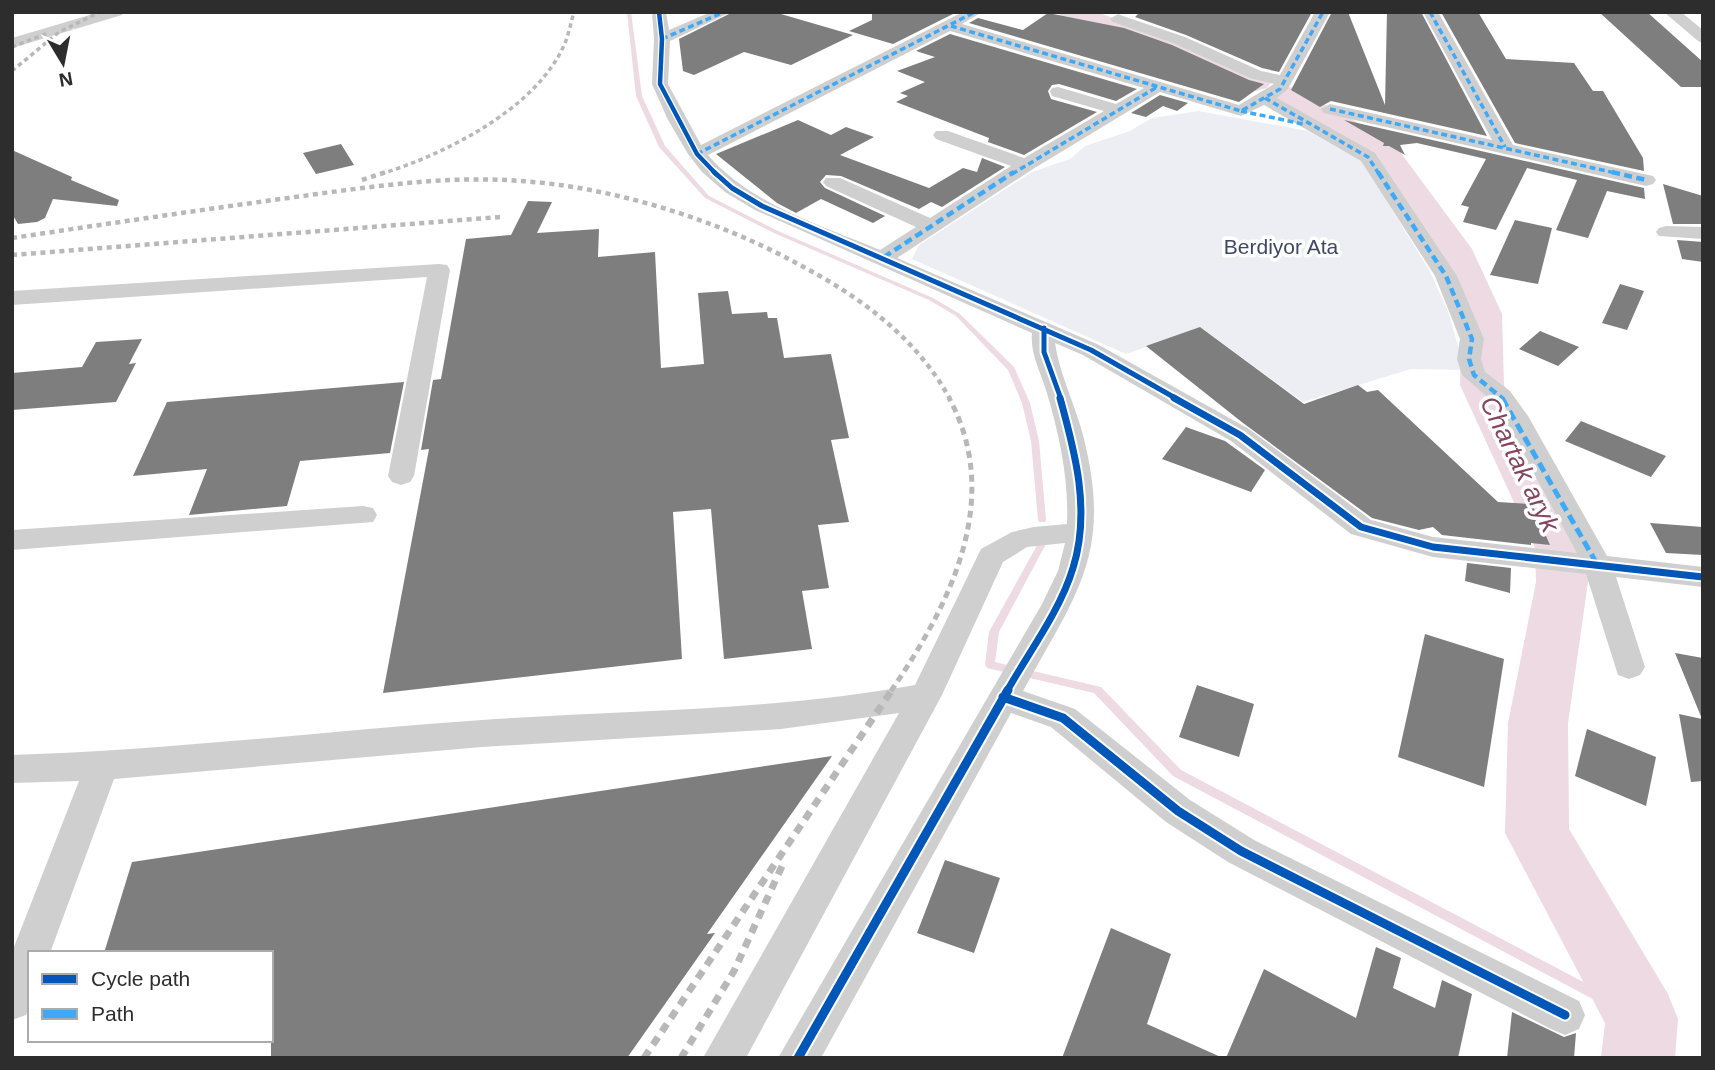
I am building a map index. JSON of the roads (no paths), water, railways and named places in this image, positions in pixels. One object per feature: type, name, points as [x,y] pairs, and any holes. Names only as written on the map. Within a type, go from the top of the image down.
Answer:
[{"type":"street","points":[[12,43],[117,12]]},
{"type":"street","points":[[659,12],[662,39],[660,84],[697,154],[732,188],[751,200],[1091,350],[1240,435],[1361,527],[1433,547],[1703,577]]},
{"type":"street","points":[[662,39],[724,12]]},
{"type":"street","points":[[697,154],[975,12]]},
{"type":"street","points":[[1241,111],[1280,89],[1323,12]]},
{"type":"street","points":[[1430,12],[1504,146]]},
{"type":"street","points":[[1671,12],[1703,38]]},
{"type":"street","points":[[1118,19],[1161,27],[1241,69],[1284,81]]},
{"type":"street","points":[[951,26],[1241,111],[1312,126]]},
{"type":"street","points":[[884,257],[1026,165],[1157,86]]},
{"type":"street","points":[[1058,92],[1117,110]]},
{"type":"street","points":[[1265,98],[1368,157],[1446,276],[1472,339],[1469,359],[1481,381],[1501,396],[1515,416],[1597,564],[1629,667]]},
{"type":"street","points":[[1330,109],[1646,180]]},
{"type":"street","points":[[942,135],[1026,165]]},
{"type":"street","points":[[833,182],[931,226]]},
{"type":"street","points":[[1666,232],[1703,233]]},
{"type":"street","points":[[12,298],[439,270],[401,476]]},
{"type":"street","points":[[799,1058],[1074,568],[1082,533],[1078,472],[1067,422],[1041,343],[1044,328]]},
{"type":"street","points":[[12,540],[363,515]]},
{"type":"street","points":[[723,1058],[926,695],[991,556],[1002,546],[1018,538],[1082,533]]},
{"type":"street","points":[[12,769],[102,766],[412,738],[738,718],[880,704],[926,695]]},
{"type":"street","points":[[1003,697],[1063,718],[1178,811],[1241,851],[1565,1015]]},
{"type":"street","points":[[31,951],[102,766]]},
{"type":"street","points":[[12,1001],[28,959]]},
{"type":"waterway","points":[[629,12],[639,96],[662,147],[707,197],[776,232],[931,299],[958,315],[1011,369],[1026,403],[1035,441],[1042,520]]},
{"type":"waterway","name":"Chartak aryk","points":[[1072,12],[1256,82]]},
{"type":"waterway","name":"Chartak aryk","points":[[1283,95],[1380,148],[1453,249],[1482,314],[1482,385],[1561,548],[1562,582],[1538,723],[1537,833],[1642,1019],[1638,1058]]},
{"type":"waterway","points":[[1044,540],[994,632],[990,665],[1097,690],[1177,773],[1642,1019]]},
{"type":"railway","points":[[12,71],[59,32],[100,12]]},
{"type":"railway","points":[[381,174],[460,141],[511,108],[533,89],[552,67],[565,43],[574,12]]},
{"type":"railway","points":[[12,47],[48,33]]},
{"type":"railway","points":[[362,180],[386,172]]},
{"type":"railway","points":[[12,238],[408,183],[521,181],[592,190],[664,208],[734,233],[821,276],[864,304],[903,337],[936,377],[950,399]]},
{"type":"railway","points":[[12,255],[500,217]]},
{"type":"railway","points":[[891,691],[933,623],[963,550],[970,512],[971,474],[965,436],[949,398]]},
{"type":"railway","points":[[644,1058],[892,690]]},
{"type":"railway","points":[[681,1058],[734,971],[783,864]]},
{"type":"park label","name":"Berdiyor Ata","points":[[1281,246]]}]
